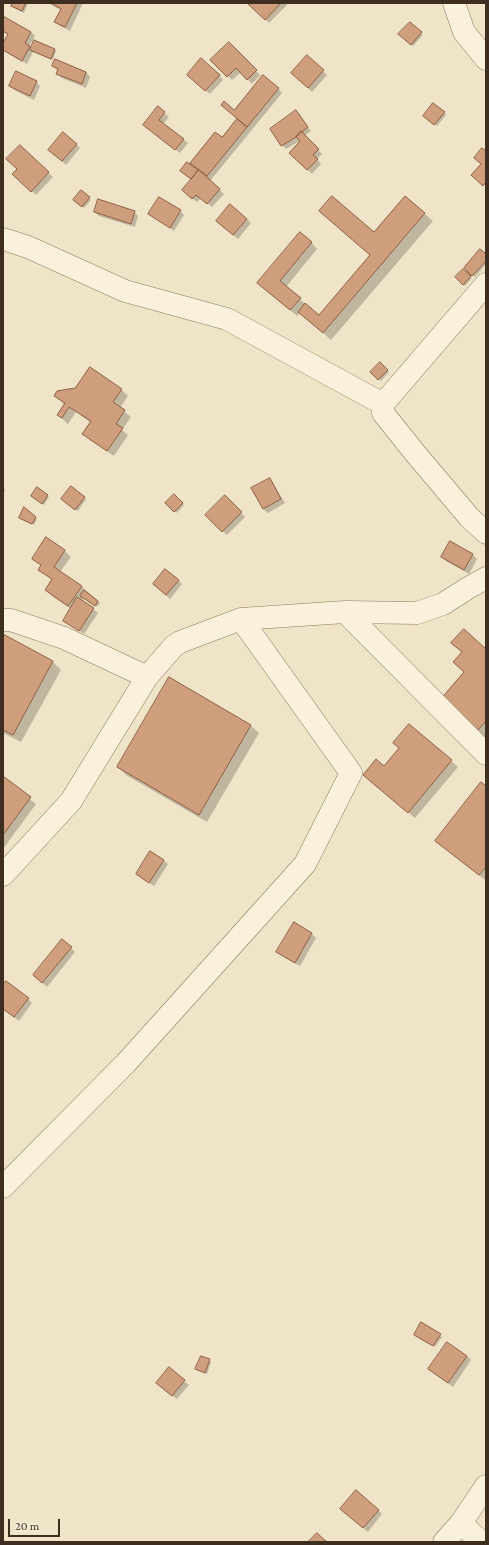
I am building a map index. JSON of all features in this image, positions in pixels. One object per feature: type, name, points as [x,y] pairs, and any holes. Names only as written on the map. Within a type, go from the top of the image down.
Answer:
[{"type":"street","points":[[454,3],[464,32],[486,59]]},
{"type":"street","points":[[3,239],[28,247],[125,291],[227,319],[383,404]]},
{"type":"street","points":[[486,284],[383,404],[383,413],[469,517],[486,533]]},
{"type":"street","points":[[3,875],[72,801],[147,677],[174,646],[180,642],[240,619],[345,612],[417,613],[443,604],[486,578]]},
{"type":"street","points":[[345,612],[486,754]]},
{"type":"street","points":[[3,1187],[126,1063],[305,864],[351,772],[240,619]]},
{"type":"street","points":[[3,620],[11,620],[64,638],[147,677]]},
{"type":"street","points":[[444,1542],[461,1523],[486,1486]]},
{"type":"street","points":[[461,1523],[481,1542]]},
{"type":"building","points":[[13,3],[26,3],[22,11],[11,6]]},
{"type":"building","points":[[50,3],[77,3],[65,27],[54,22],[61,9]]},
{"type":"building","points":[[281,3],[265,20],[248,4]]},
{"type":"building","points":[[3,16],[31,32],[25,43],[30,46],[22,61],[3,50],[3,43],[8,34],[3,31]]},
{"type":"building","points":[[410,22],[422,32],[411,45],[398,34]]},
{"type":"building","points":[[34,40],[55,49],[51,59],[30,50]]},
{"type":"building","points":[[229,42],[257,70],[247,80],[236,68],[227,77],[210,60]]},
{"type":"building","points":[[307,55],[324,70],[308,88],[291,73]]},
{"type":"building","points":[[201,58],[220,75],[205,91],[187,75]]},
{"type":"building","points":[[55,59],[86,72],[82,84],[56,74],[58,69],[52,66]]},
{"type":"building","points":[[16,71],[37,81],[30,96],[9,86]]},
{"type":"building","points":[[263,75],[279,88],[247,127],[221,105],[224,101],[234,110]]},
{"type":"building","points":[[433,103],[445,112],[434,125],[423,116]]},
{"type":"building","points":[[158,106],[165,112],[159,120],[184,139],[175,150],[143,125]]},
{"type":"building","points":[[296,110],[308,127],[296,137],[281,146],[270,129]]},
{"type":"building","points":[[237,119],[247,127],[207,176],[190,163],[215,132],[222,137]]},
{"type":"building","points":[[301,131],[319,149],[313,155],[318,159],[307,170],[289,153],[300,141],[296,137]]},
{"type":"building","points":[[63,132],[77,144],[62,161],[48,150]]},
{"type":"building","points":[[20,145],[49,172],[31,192],[12,174],[17,169],[6,159]]},
{"type":"building","points":[[482,148],[486,151],[486,182],[483,186],[471,175],[481,164],[474,158]]},
{"type":"building","points":[[187,162],[198,170],[191,179],[180,171]]},
{"type":"building","points":[[199,170],[220,189],[207,204],[196,195],[192,199],[182,190]]},
{"type":"building","points":[[81,190],[90,197],[82,207],[73,200]]},
{"type":"building","points":[[332,196],[374,232],[405,196],[425,213],[323,333],[298,312],[305,303],[319,315],[370,255],[319,211]]},
{"type":"building","points":[[159,197],[181,210],[170,228],[148,214]]},
{"type":"building","points":[[98,199],[135,211],[131,224],[94,212]]},
{"type":"building","points":[[230,204],[247,219],[233,235],[216,221]]},
{"type":"building","points":[[300,232],[312,242],[280,281],[301,298],[290,310],[257,283]]},
{"type":"building","points":[[480,249],[486,254],[486,261],[472,276],[464,268]]},
{"type":"building","points":[[463,269],[471,276],[463,285],[455,277]]},
{"type":"building","points":[[380,362],[388,370],[378,380],[370,372]]},
{"type":"building","points":[[90,367],[122,389],[113,402],[125,410],[116,424],[123,428],[107,451],[82,434],[91,421],[69,407],[62,418],[57,415],[65,403],[54,396],[57,391],[75,388]]},
{"type":"building","points":[[270,478],[281,499],[263,509],[251,488]]},
{"type":"building","points":[[71,486],[85,497],[75,510],[61,499]]},
{"type":"building","points":[[37,487],[48,495],[42,504],[31,496]]},
{"type":"building","points":[[174,494],[183,503],[174,512],[165,503]]},
{"type":"building","points":[[225,495],[242,512],[222,532],[205,515]]},
{"type":"building","points":[[24,507],[36,517],[32,524],[19,518]]},
{"type":"building","points":[[46,537],[65,550],[54,567],[82,586],[68,606],[45,590],[52,579],[38,570],[41,565],[32,559]]},
{"type":"building","points":[[450,541],[473,554],[464,570],[441,557]]},
{"type":"building","points":[[165,569],[179,580],[166,595],[153,584]]},
{"type":"building","points":[[84,590],[98,601],[95,606],[80,596]]},
{"type":"building","points":[[77,597],[94,608],[79,631],[63,621]]},
{"type":"building","points":[[464,629],[486,649],[486,721],[475,733],[439,701],[464,672],[453,662],[462,652],[451,643]]},
{"type":"building","points":[[3,634],[53,661],[13,735],[3,730]]},
{"type":"building","points":[[169,677],[251,725],[199,815],[117,767]]},
{"type":"building","points":[[409,724],[452,760],[408,813],[363,775],[376,759],[384,766],[399,748],[393,743]]},
{"type":"building","points":[[3,776],[31,797],[3,835]]},
{"type":"building","points":[[481,782],[486,786],[486,867],[479,875],[435,841]]},
{"type":"building","points":[[150,851],[164,860],[149,883],[136,874]]},
{"type":"building","points":[[294,922],[312,933],[295,963],[276,952]]},
{"type":"building","points":[[62,939],[72,947],[42,983],[33,975]]},
{"type":"building","points":[[6,981],[29,998],[14,1017],[3,1009],[3,985]]},
{"type":"building","points":[[421,1322],[441,1334],[433,1346],[414,1335]]},
{"type":"building","points":[[447,1342],[467,1356],[448,1383],[428,1369]]},
{"type":"building","points":[[201,1356],[210,1359],[205,1373],[195,1369]]},
{"type":"building","points":[[169,1367],[185,1380],[172,1396],[156,1383]]},
{"type":"building","points":[[356,1490],[379,1510],[363,1528],[340,1509]]},
{"type":"building","points":[[317,1533],[327,1542],[308,1542]]}]
